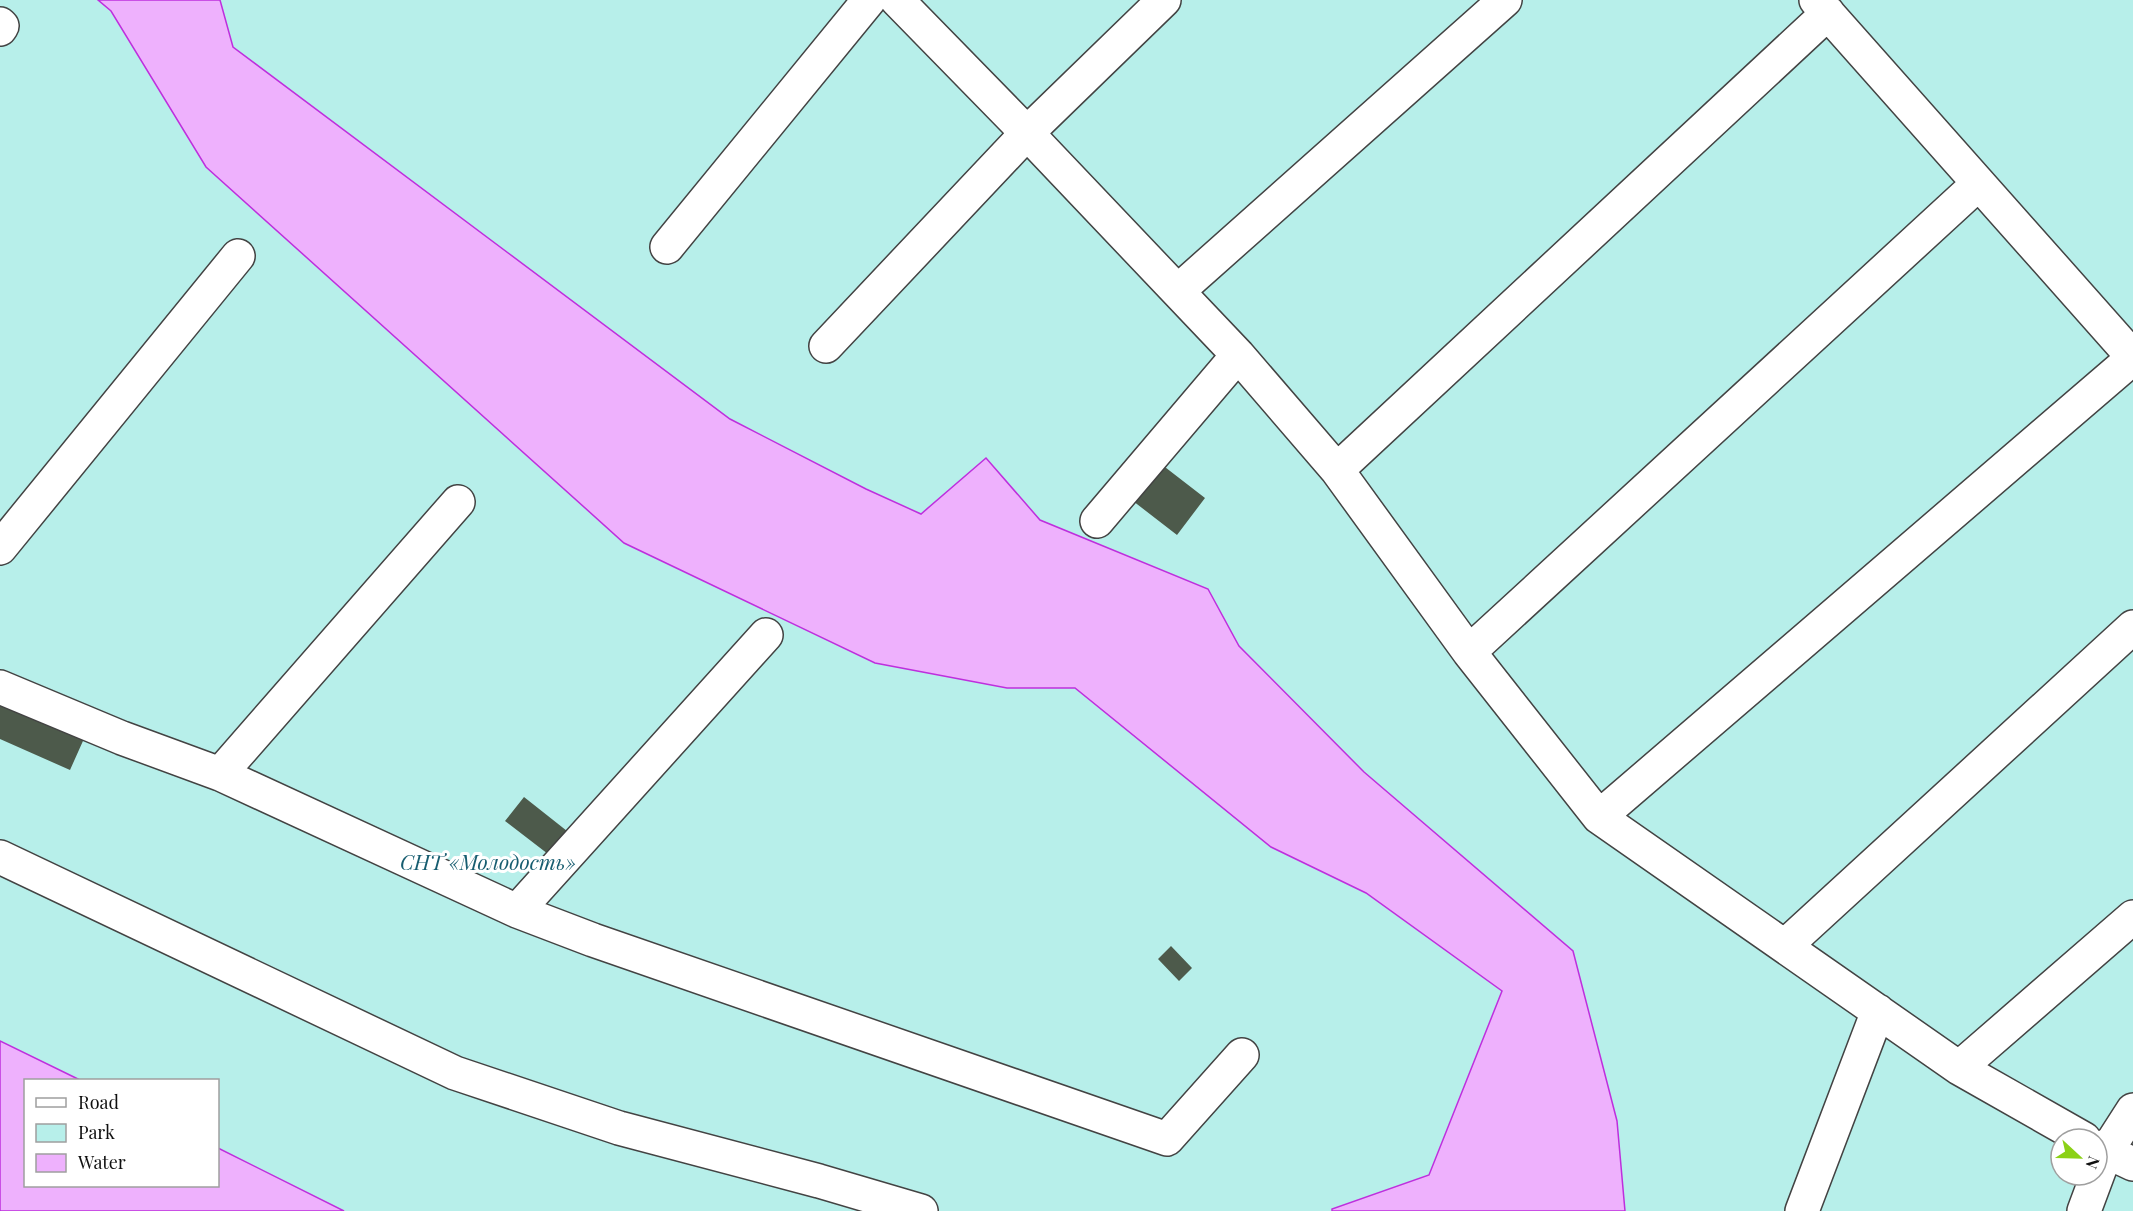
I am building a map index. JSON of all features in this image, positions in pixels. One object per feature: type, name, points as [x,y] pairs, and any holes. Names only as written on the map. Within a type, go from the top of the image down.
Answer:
[{"type":"street","points":[[667,247],[869,0]]},
{"type":"street","points":[[897,0],[1238,355],[1337,470],[1469,652],[1599,817],[1959,1068],[2064,1127]]},
{"type":"street","points":[[826,346],[1027,133],[1164,0]]},
{"type":"street","points":[[1178,291],[1505,0]]},
{"type":"street","points":[[1337,470],[1822,7],[2133,358],[1599,817]]},
{"type":"street","points":[[0,24],[3,26],[0,29]]},
{"type":"street","points":[[1469,652],[1978,184]]},
{"type":"street","points":[[0,548],[238,255]]},
{"type":"street","points":[[1097,521],[1238,355]]},
{"type":"street","points":[[220,774],[458,502]]},
{"type":"street","points":[[1785,946],[2133,627]]},
{"type":"street","points":[[517,910],[766,635]]},
{"type":"street","points":[[0,687],[122,738],[220,774],[517,910],[593,940],[1167,1139],[1242,1055]]},
{"type":"street","points":[[0,857],[455,1073],[619,1128],[819,1181],[921,1211]]},
{"type":"street","points":[[1959,1068],[2133,916]]},
{"type":"street","points":[[1802,1211],[1878,1011]]},
{"type":"street","points":[[2109,1144],[2133,1110]]},
{"type":"street","points":[[2084,1211],[2092,1187]]},
{"type":"green space","name":"СНТ «Молодость»","points":[[0,0],[2133,0],[2133,1211],[225,1211],[218,1187],[219,1079],[24,1079],[24,1082],[0,1109]]},
{"type":"water","points":[[98,0],[220,0],[233,47],[730,419],[866,489],[921,514],[986,458],[1040,520],[1208,589],[1239,646],[1364,772],[1573,951],[1617,1121],[1625,1211],[1332,1211],[1332,1209],[1429,1175],[1502,991],[1366,893],[1271,847],[1075,688],[1007,688],[875,663],[624,543],[206,167],[111,11]]},
{"type":"water","points":[[0,1041],[78,1079],[24,1079],[24,1187],[219,1187],[219,1148],[344,1211],[0,1211]]},
{"type":"building","points":[[1161,464],[1205,498],[1177,535],[1133,501]]},
{"type":"building","points":[[0,697],[87,732],[70,770],[0,739]]},
{"type":"building","points":[[524,797],[567,831],[548,854],[505,821]]},
{"type":"building","points":[[1171,946],[1192,968],[1179,981],[1158,959]]}]
